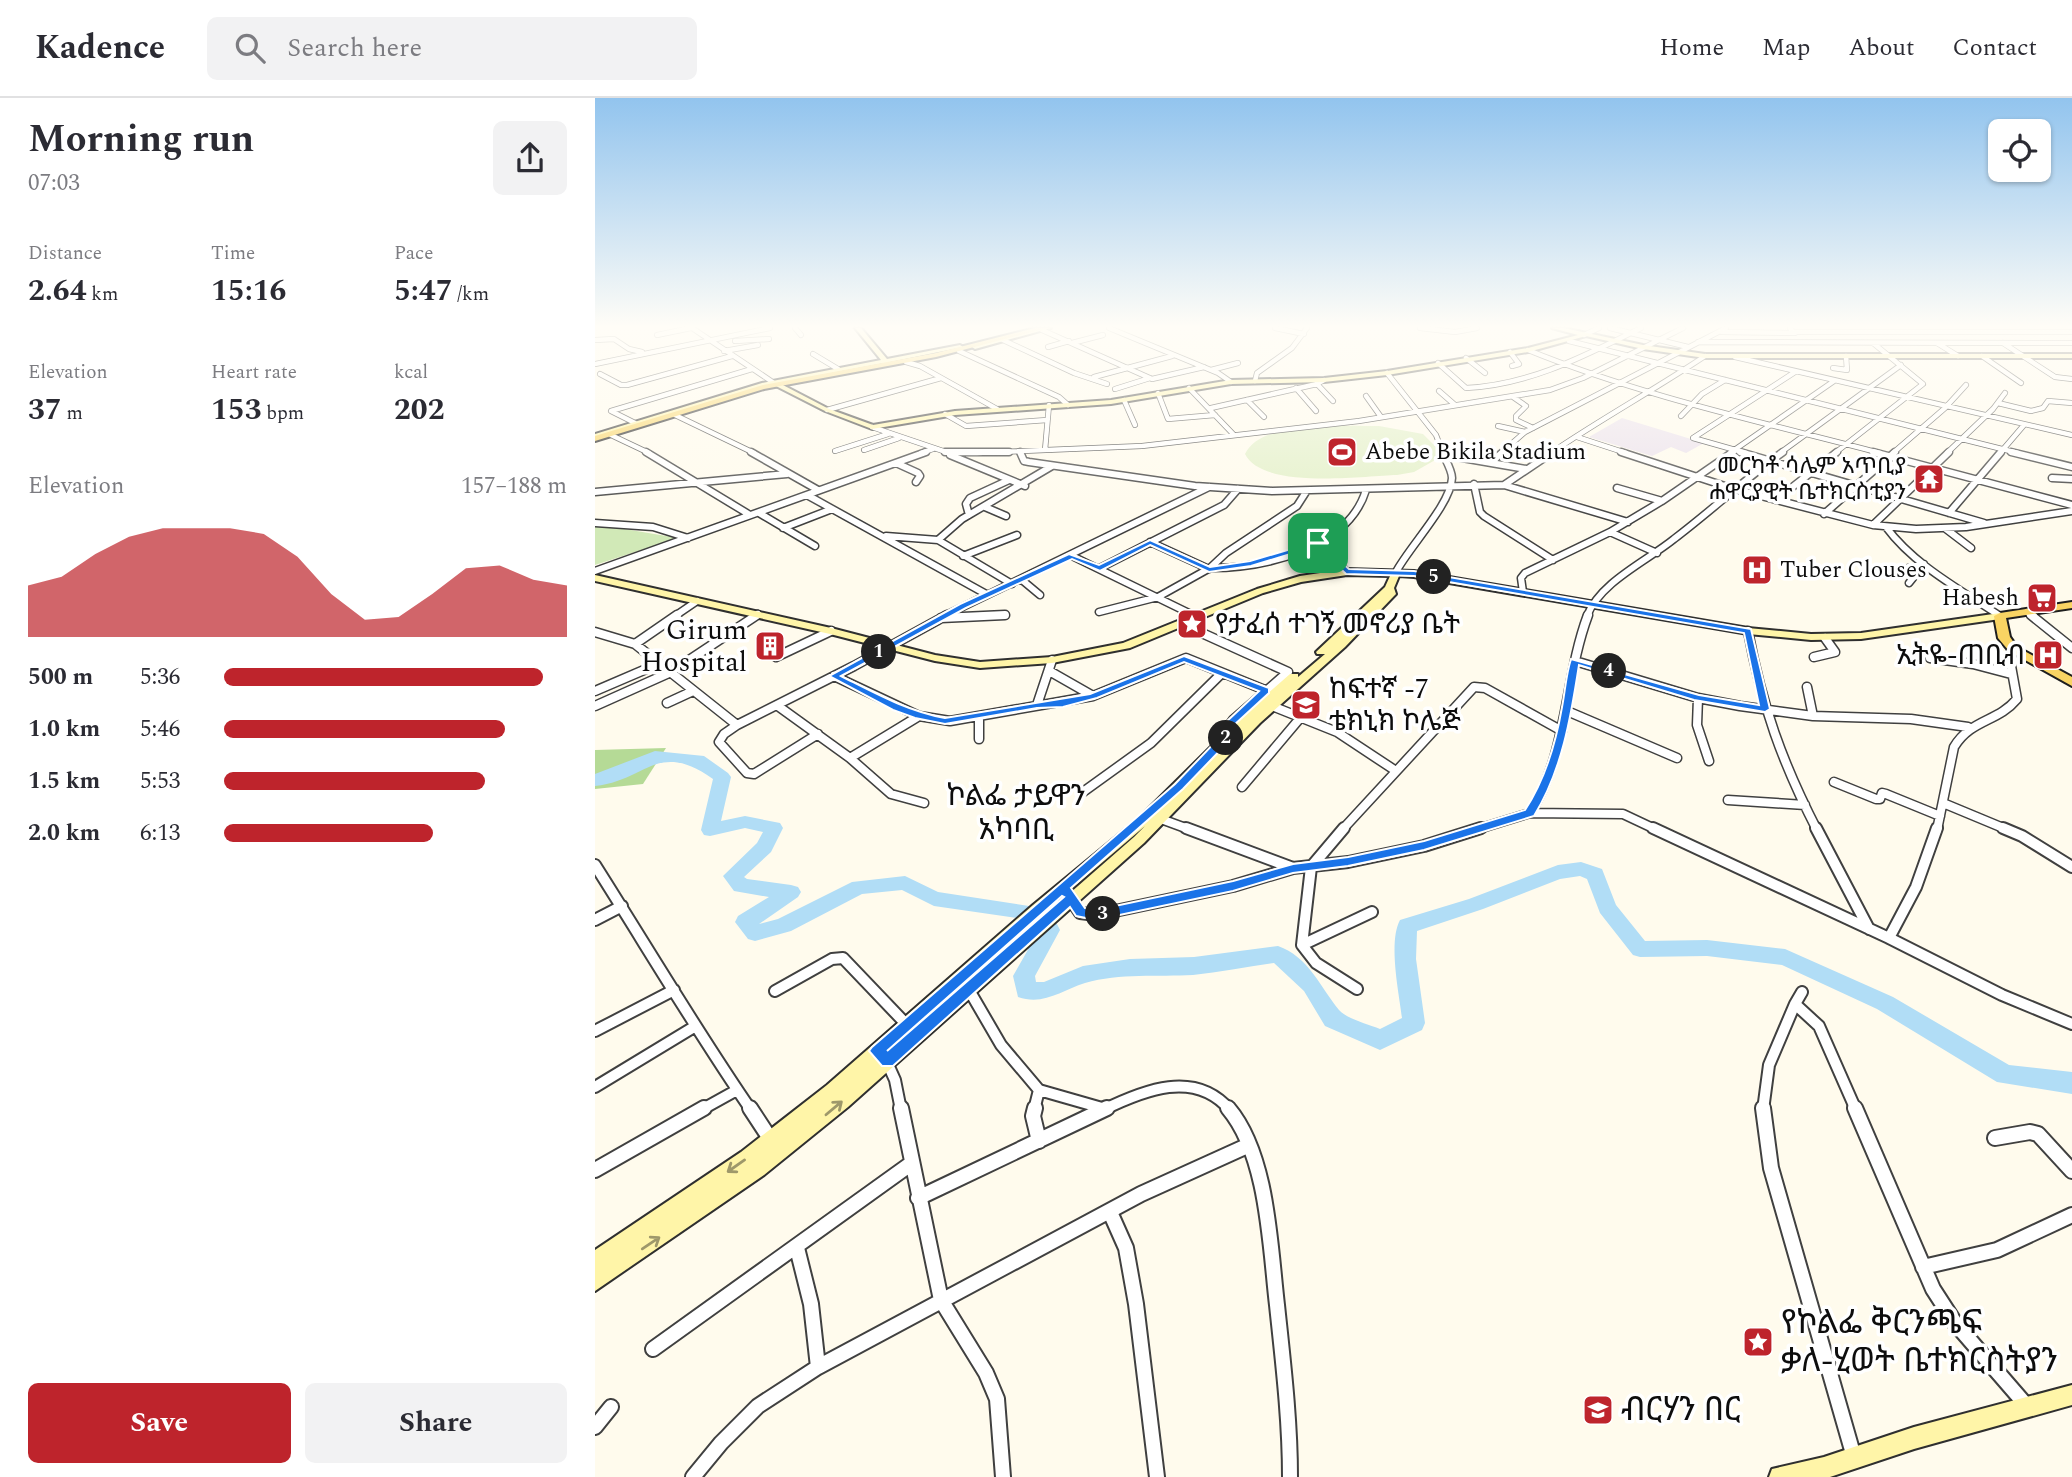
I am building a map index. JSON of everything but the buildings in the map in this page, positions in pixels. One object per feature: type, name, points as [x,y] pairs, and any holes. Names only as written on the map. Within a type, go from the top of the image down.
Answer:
[{"type":"main road","points":[[595,438],[635,423],[742,392]]},
{"type":"main road","points":[[595,438],[744,392]]},
{"type":"main road","points":[[595,438],[746,392]]},
{"type":"main road","points":[[793,392],[827,410],[872,427],[996,407],[1124,400],[1162,392]]},
{"type":"main road","points":[[595,578],[969,664],[1052,666],[1126,646],[1279,585],[1346,572],[1397,572],[1748,631],[1825,638],[1861,636],[2072,605]]},
{"type":"main road","points":[[595,1261],[771,1140],[969,989],[1044,913],[1063,888],[1153,812],[1276,691],[1370,617],[1391,594],[1389,588],[1397,572]]},
{"type":"main road","points":[[2000,616],[2004,638],[2013,649],[2072,682]]},
{"type":"main road","points":[[1044,913],[1072,898],[1161,819],[1272,706],[1276,691]]},
{"type":"main road","points":[[595,1282],[773,1158],[882,1056],[907,1025],[1019,936]]},
{"type":"main road","points":[[1780,1477],[1826,1473],[1854,1457],[2072,1395]]},
{"type":"street","points":[[635,423],[612,413],[613,410],[673,392]]},
{"type":"street","points":[[827,410],[890,392]]},
{"type":"street","points":[[968,392],[996,407]]},
{"type":"street","points":[[1045,392],[1067,403]]},
{"type":"street","points":[[1194,392],[1234,435]]},
{"type":"street","points":[[1211,408],[1278,392]]},
{"type":"street","points":[[1300,392],[1316,411]]},
{"type":"street","points":[[1328,392],[1333,401]]},
{"type":"street","points":[[1397,572],[1406,553],[1436,516],[1451,485],[1451,473],[1436,435],[1402,392]]},
{"type":"street","points":[[1441,392],[1455,405]]},
{"type":"street","points":[[872,427],[949,453],[1142,446],[1381,417],[1535,392]]},
{"type":"street","points":[[1491,462],[1525,432],[1601,392]]},
{"type":"street","points":[[1504,485],[1609,414],[1650,392]]},
{"type":"street","points":[[1652,392],[2072,505]]},
{"type":"street","points":[[1681,416],[1692,403],[1707,392]]},
{"type":"street","points":[[1762,392],[1693,438],[1991,524]]},
{"type":"street","points":[[1775,392],[2072,467]]},
{"type":"street","points":[[1523,592],[1523,575],[1628,522],[1819,392]]},
{"type":"street","points":[[1529,813],[1540,797],[1562,731],[1575,661],[1592,604],[1611,586],[1657,553],[1770,461],[1865,392]]},
{"type":"street","points":[[1879,392],[2072,435]]},
{"type":"street","points":[[1776,500],[1913,392]]},
{"type":"street","points":[[1824,514],[1959,392]]},
{"type":"street","points":[[1158,393],[1170,420],[1215,415]]},
{"type":"street","points":[[1873,525],[2005,394]]},
{"type":"street","points":[[1366,396],[1381,417]]},
{"type":"street","points":[[1512,396],[1526,406],[1516,416],[1515,421],[1533,428]]},
{"type":"street","points":[[1124,400],[1135,425]]},
{"type":"street","points":[[1247,400],[1264,417]]},
{"type":"street","points":[[1998,403],[2031,411],[2043,408],[2048,401],[2072,403]]},
{"type":"street","points":[[1045,450],[1049,405]]},
{"type":"street","points":[[945,414],[966,426],[1047,420]]},
{"type":"street","points":[[675,415],[745,448],[818,490]]},
{"type":"street","points":[[1949,513],[2024,425]]},
{"type":"street","points":[[1498,426],[1525,432]]},
{"type":"street","points":[[835,451],[888,434]]},
{"type":"street","points":[[611,435],[645,451],[750,515]]},
{"type":"street","points":[[1577,437],[1734,489],[1824,514],[1886,527],[1946,529],[2072,511]]},
{"type":"street","points":[[864,450],[899,438]]},
{"type":"street","points":[[595,571],[933,449]]},
{"type":"street","points":[[1020,451],[1026,461],[1052,466],[1209,487],[1305,492],[1504,485],[1628,522]]},
{"type":"street","points":[[949,453],[964,463],[1025,486]]},
{"type":"street","points":[[1445,455],[1526,469]]},
{"type":"street","points":[[896,463],[918,472],[920,476],[916,482]]},
{"type":"street","points":[[938,540],[969,515],[1025,486],[1052,466]]},
{"type":"street","points":[[595,492],[693,480],[787,474]]},
{"type":"street","points":[[2052,478],[2072,479]]},
{"type":"street","points":[[969,515],[966,504],[970,498],[1009,480]]},
{"type":"street","points":[[1474,484],[1484,516],[1553,560]]},
{"type":"street","points":[[818,734],[758,773],[750,774],[720,746],[722,736],[737,724],[778,706],[986,594],[1022,580],[1209,487]]},
{"type":"street","points":[[1617,488],[1662,501]]},
{"type":"street","points":[[1100,568],[1227,503],[1238,489]]},
{"type":"street","points":[[1150,542],[1209,569],[1251,564],[1318,543],[1337,533],[1355,517],[1364,502],[1366,490]]},
{"type":"street","points":[[1099,612],[1158,597],[1209,569],[1226,553],[1297,506],[1305,492]]},
{"type":"street","points":[[807,495],[986,594]]},
{"type":"street","points":[[985,507],[1006,516]]},
{"type":"street","points":[[783,528],[832,509]]},
{"type":"street","points":[[759,513],[815,546]]},
{"type":"street","points":[[595,523],[663,529],[688,538]]},
{"type":"street","points":[[1886,527],[1897,542],[1924,564],[2000,616]]},
{"type":"street","points":[[1946,529],[1971,548]]},
{"type":"street","points":[[1611,531],[1621,539],[1657,553]]},
{"type":"street","points":[[963,556],[1017,535]]},
{"type":"street","points":[[884,536],[938,540],[1012,583]]},
{"type":"street","points":[[1318,543],[1346,572]]},
{"type":"street","points":[[1072,556],[1196,617]]},
{"type":"street","points":[[1909,583],[1913,578],[1908,568],[1924,564]]},
{"type":"street","points":[[1022,580],[1040,595]]},
{"type":"street","points":[[635,644],[697,601]]},
{"type":"street","points":[[2027,612],[2044,622],[2051,632],[2072,648]]},
{"type":"street","points":[[595,706],[671,672],[758,614]]},
{"type":"street","points":[[940,618],[1005,615]]},
{"type":"street","points":[[834,676],[919,716],[945,721],[1037,705],[1063,704],[1093,696],[1184,659],[1276,691],[1287,674],[1287,671],[1182,624]]},
{"type":"street","points":[[776,657],[831,631]]},
{"type":"street","points":[[1748,631],[1765,709],[1805,805],[1869,929]]},
{"type":"street","points":[[597,633],[635,644],[737,724]]},
{"type":"street","points":[[1814,657],[1836,652],[1825,638]]},
{"type":"street","points":[[1889,938],[1916,887],[1934,843],[1954,747],[1960,733],[2014,705],[2018,694],[2011,674],[2009,655],[2013,649]]},
{"type":"street","points":[[1930,658],[1973,664],[2011,674]]},
{"type":"street","points":[[1575,661],[1698,698],[1813,716],[1911,719],[1968,727]]},
{"type":"street","points":[[595,691],[658,664]]},
{"type":"street","points":[[1037,705],[1041,688],[1052,666],[1093,696]]},
{"type":"street","points":[[1083,792],[1151,743],[1222,673]]},
{"type":"street","points":[[1807,687],[1813,716]]},
{"type":"street","points":[[1357,989],[1315,963],[1302,945],[1311,867],[1334,838],[1471,688],[1485,688],[1562,731]]},
{"type":"street","points":[[667,703],[693,691]]},
{"type":"street","points":[[1698,698],[1697,725],[1709,761]]},
{"type":"street","points":[[778,706],[850,758],[891,794],[924,803]]},
{"type":"street","points":[[1272,706],[1337,732],[1396,771]]},
{"type":"street","points":[[1567,711],[1677,758]]},
{"type":"street","points":[[850,758],[919,716]]},
{"type":"street","points":[[979,717],[979,739]]},
{"type":"street","points":[[1242,787],[1301,717]]},
{"type":"street","points":[[1834,782],[1876,799],[1880,799],[1882,793],[1886,794],[1940,816]]},
{"type":"street","points":[[1540,797],[1551,813]]},
{"type":"street","points":[[1728,800],[1805,805]]},
{"type":"street","points":[[1943,803],[2022,836],[2072,867]]},
{"type":"street","points":[[1063,888],[1080,913],[1096,915],[1233,886],[1293,868],[1424,846],[1529,813],[1601,813],[1632,817],[1889,938],[2002,995],[2072,1024]]},
{"type":"street","points":[[1161,819],[1293,868]]},
{"type":"street","points":[[595,864],[674,990],[694,1027],[771,1140]]},
{"type":"street","points":[[595,920],[622,906]]},
{"type":"street","points":[[1302,945],[1373,912]]},
{"type":"street","points":[[775,991],[828,961],[843,958],[907,1025]]},
{"type":"street","points":[[969,989],[1001,1045],[1039,1090],[1102,1108]]},
{"type":"street","points":[[595,1031],[674,990]]},
{"type":"street","points":[[1854,1457],[1771,1168],[1761,1124],[1766,1074],[1774,1049],[1799,998],[1819,1026],[1923,1267],[1955,1324],[2027,1407]]},
{"type":"street","points":[[595,1087],[694,1027]]},
{"type":"street","points":[[882,1056],[895,1080],[941,1300],[993,1387],[1000,1415],[1003,1477]]},
{"type":"street","points":[[918,1198],[1102,1108],[1168,1087],[1203,1088],[1216,1093],[1226,1102],[1241,1127],[1268,1225],[1289,1406],[1290,1477]]},
{"type":"street","points":[[595,1170],[737,1090]]},
{"type":"street","points":[[1039,1090],[1033,1116],[1039,1141]]},
{"type":"street","points":[[1995,1138],[2030,1132],[2038,1134],[2072,1171]]},
{"type":"street","points":[[693,1477],[721,1443],[758,1406],[818,1367],[1171,1179],[1247,1146]]},
{"type":"street","points":[[653,1349],[912,1163]]},
{"type":"street","points":[[1110,1212],[1126,1248],[1136,1304],[1157,1477]]},
{"type":"street","points":[[1923,1267],[1997,1250],[2032,1231],[2072,1215]]},
{"type":"street","points":[[797,1248],[811,1304],[818,1367]]},
{"type":"street","points":[[595,1427],[611,1407]]},
{"type":"shaded area","points":[[1622,418],[1704,443],[1686,453],[1671,447],[1652,456],[1589,437]]},
{"type":"green space","name":"Abebe Bikila Stadium","points":[[1326,426],[1379,426],[1423,434],[1438,449],[1437,459],[1414,472],[1397,475],[1315,478],[1271,473],[1255,465],[1245,454],[1254,443],[1268,435],[1286,430]]},
{"type":"green space","points":[[595,524],[678,538],[595,565]]},
{"type":"green space","points":[[666,748],[643,784],[595,789],[595,750]]},
{"type":"waterway","points":[[595,780],[605,779],[655,756],[698,760],[722,777],[710,830],[745,822],[774,828],[764,847],[733,876],[741,886],[791,892],[745,922],[755,933],[784,925],[859,887],[905,883],[934,899],[1022,911],[1050,930],[1024,976],[1026,991],[1045,991],[1083,975],[1130,968],[1194,966],[1278,954],[1312,985],[1333,1019],[1380,1040],[1414,1023],[1406,959],[1407,926],[1476,904],[1558,872],[1581,869],[1595,874],[1607,908],[1640,949],[1707,948],[1785,957],[1885,1003],[2005,1075],[2072,1083]]},
{"type":"place","name":"Abebe Bikila Stadium","points":[[1342,452]]},
{"type":"place","name":"መርካቶ ሳሌም አጥቢያ ሐዋርያዊት ቤተክርስቲያን","points":[[1929,479]]},
{"type":"place","name":"Tuber Clouses","points":[[1757,570]]},
{"type":"place","name":"Habesh","points":[[2042,598]]},
{"type":"place","name":"የታፈሰ ተገኝ መኖሪያ ቤት","points":[[1192,624]]},
{"type":"place","name":"Girum Hospital","points":[[770,646]]},
{"type":"place","name":"ኢትዬ-ጠቢብ","points":[[2048,655]]},
{"type":"place","name":"ከፍተኛ -7 ቴክኒክ ኮሌጅ","points":[[1306,705]]},
{"type":"place","name":"የኮልፌ ቅርንጫፍ ቃለ-ሂወት ቤተክርስትያን","points":[[1758,1342]]},
{"type":"place","name":"ብርሃን በር","points":[[1598,1410]]},
{"type":"district","name":"ኮልፌ ታይዋን አካባቢ","points":[[1016,813]]},
{"type":"route","points":[[1318,543],[1251,564],[1220,569],[1209,569],[1150,542],[1100,568],[1072,556],[986,594],[834,676],[897,708],[945,721],[969,719],[1037,705],[1063,704],[1124,685],[1184,659],[1190,659],[1265,690],[1233,720],[1225,731],[1227,737],[1179,787],[1063,888],[1072,898],[888,1061],[877,1051],[1063,888],[1072,898],[1080,913],[1096,915],[1233,886],[1293,868],[1348,862],[1424,846],[1529,813],[1540,797],[1553,760],[1567,711],[1575,661],[1698,698],[1765,709],[1748,631],[1414,574],[1346,572],[1318,543]]}]
